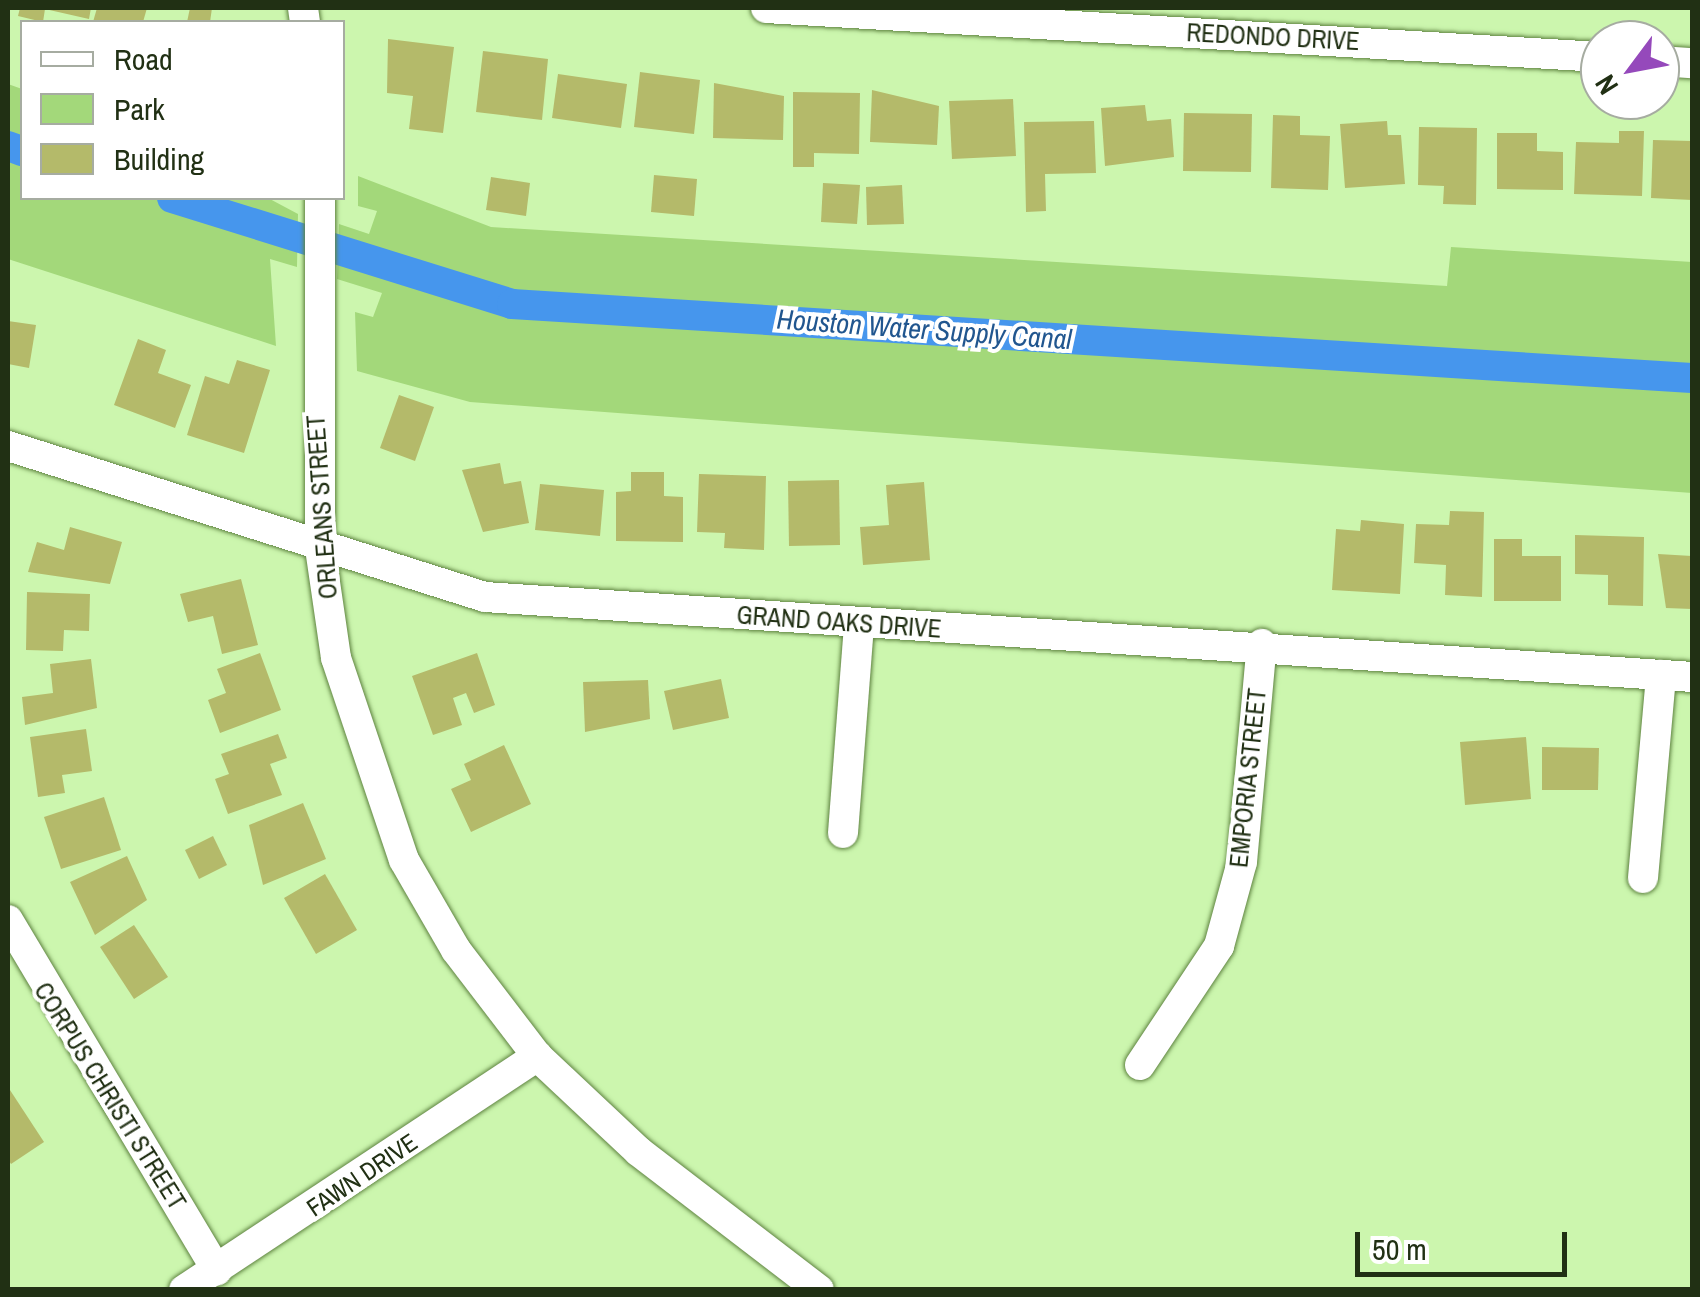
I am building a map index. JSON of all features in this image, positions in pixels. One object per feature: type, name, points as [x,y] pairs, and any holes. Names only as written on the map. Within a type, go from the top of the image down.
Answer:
[{"type":"street","name":"REDONDO DRIVE","points":[[766,8],[1291,22],[1580,55]]},
{"type":"street","name":"ORLEANS STREET","points":[[320,204],[316,280],[320,548],[336,658],[404,860],[456,950],[538,1056],[638,1151],[819,1290]]},
{"type":"street","name":"GRAND OAKS DRIVE","points":[[8,446],[485,598],[859,626],[1262,644],[1692,677]]},
{"type":"street","points":[[843,833],[859,626]]},
{"type":"street","name":"EMPORIA STREET","points":[[1140,1065],[1219,946],[1242,862],[1262,644]]},
{"type":"street","points":[[1643,878],[1661,675]]},
{"type":"street","name":"CORPUS CHRISTI STREET","points":[[8,920],[217,1270]]},
{"type":"street","name":"FAWN DRIVE","points":[[184,1290],[538,1056]]},
{"type":"green space","points":[[8,84],[20,88],[20,200],[272,200],[298,214],[297,267],[270,259],[276,346],[8,259]]},
{"type":"green space","points":[[358,176],[491,227],[1447,286],[1451,247],[1692,262],[1692,493],[470,402],[357,371],[355,312],[373,317],[382,293],[337,279],[339,224],[369,234],[377,211],[358,206]]},
{"type":"building","points":[[20,8],[91,8],[89,19],[45,9],[43,20],[18,16]]},
{"type":"building","points":[[97,8],[147,8],[144,20],[94,20]]},
{"type":"building","points":[[190,8],[212,8],[210,20],[187,20]]},
{"type":"building","points":[[388,39],[454,47],[443,133],[409,129],[413,96],[387,93]]},
{"type":"building","points":[[483,51],[548,59],[542,120],[476,112]]},
{"type":"building","points":[[640,72],[700,80],[694,134],[634,127]]},
{"type":"building","points":[[558,74],[627,84],[621,128],[552,118]]},
{"type":"building","points":[[714,83],[784,96],[783,140],[713,138]]},
{"type":"building","points":[[872,90],[939,106],[937,145],[870,142]]},
{"type":"building","points":[[793,92],[860,93],[859,154],[814,153],[814,167],[793,167]]},
{"type":"building","points":[[1013,99],[1016,156],[952,159],[949,101]]},
{"type":"building","points":[[1145,105],[1147,121],[1171,119],[1174,157],[1105,166],[1101,108]]},
{"type":"building","points":[[1184,113],[1252,114],[1251,172],[1183,171]]},
{"type":"building","points":[[1273,115],[1300,116],[1300,135],[1330,136],[1328,190],[1271,188]]},
{"type":"building","points":[[1094,121],[1096,173],[1045,174],[1046,211],[1026,212],[1024,122]]},
{"type":"building","points":[[1387,121],[1388,135],[1401,135],[1405,184],[1345,188],[1340,124]]},
{"type":"building","points":[[1419,127],[1477,128],[1476,205],[1443,204],[1444,186],[1418,185]]},
{"type":"building","points":[[1619,131],[1644,131],[1642,196],[1574,194],[1576,142],[1619,143]]},
{"type":"building","points":[[1497,133],[1537,133],[1537,151],[1563,152],[1563,190],[1497,189]]},
{"type":"building","points":[[1653,140],[1692,141],[1692,200],[1651,198]]},
{"type":"building","points":[[654,175],[697,179],[694,216],[651,212]]},
{"type":"building","points":[[491,177],[530,183],[526,216],[486,210]]},
{"type":"building","points":[[823,183],[860,185],[857,224],[821,222]]},
{"type":"building","points":[[902,185],[904,224],[867,225],[866,187]]},
{"type":"building","points":[[8,321],[36,325],[29,368],[8,364]]},
{"type":"building","points":[[138,339],[166,350],[158,373],[191,385],[175,428],[114,405]]},
{"type":"building","points":[[237,360],[270,370],[244,453],[187,435],[205,376],[229,384]]},
{"type":"building","points":[[399,395],[434,407],[415,461],[380,448]]},
{"type":"building","points":[[500,463],[504,484],[521,481],[529,523],[483,532],[462,470]]},
{"type":"building","points":[[631,472],[664,472],[664,496],[683,497],[683,542],[616,541],[616,492],[631,491]]},
{"type":"building","points":[[699,474],[766,476],[764,550],[724,548],[725,533],[697,532]]},
{"type":"building","points":[[839,480],[840,545],[789,546],[788,481]]},
{"type":"building","points":[[924,482],[930,560],[863,565],[860,527],[889,525],[886,485]]},
{"type":"building","points":[[540,484],[604,490],[600,536],[535,530]]},
{"type":"building","points":[[1450,511],[1484,512],[1482,597],[1445,595],[1446,565],[1414,563],[1416,524],[1449,525]]},
{"type":"building","points":[[1361,520],[1404,524],[1400,594],[1332,590],[1336,529],[1360,531]]},
{"type":"building","points":[[70,527],[122,542],[110,584],[28,572],[37,542],[64,550]]},
{"type":"building","points":[[1575,535],[1644,537],[1643,606],[1608,605],[1608,575],[1575,574]]},
{"type":"building","points":[[1494,539],[1522,539],[1522,556],[1561,556],[1561,601],[1494,601]]},
{"type":"building","points":[[1658,554],[1692,556],[1692,609],[1666,608]]},
{"type":"building","points":[[241,579],[258,645],[222,654],[213,616],[188,622],[180,594]]},
{"type":"building","points":[[27,592],[90,594],[89,631],[64,630],[63,651],[26,650]]},
{"type":"building","points":[[260,653],[281,710],[220,733],[208,700],[226,693],[217,669]]},
{"type":"building","points":[[477,653],[495,705],[474,713],[466,693],[453,698],[462,725],[433,735],[412,676]]},
{"type":"building","points":[[91,659],[97,708],[25,725],[22,697],[53,693],[50,664]]},
{"type":"building","points":[[721,679],[729,718],[673,730],[664,691]]},
{"type":"building","points":[[648,680],[650,719],[585,732],[583,682]]},
{"type":"building","points":[[86,729],[92,771],[62,775],[65,793],[38,797],[30,737]]},
{"type":"building","points":[[278,734],[287,758],[270,764],[282,795],[228,814],[215,779],[229,774],[221,754]]},
{"type":"building","points":[[1526,737],[1531,799],[1465,805],[1460,742]]},
{"type":"building","points":[[504,745],[531,804],[471,832],[451,789],[471,780],[464,764]]},
{"type":"building","points":[[1542,747],[1599,748],[1598,790],[1542,790]]},
{"type":"building","points":[[104,797],[121,850],[61,869],[44,817]]},
{"type":"building","points":[[303,803],[326,859],[263,885],[249,825]]},
{"type":"building","points":[[213,836],[227,865],[199,879],[185,850]]},
{"type":"building","points":[[127,856],[147,900],[95,935],[70,882]]},
{"type":"building","points":[[325,874],[357,930],[316,954],[284,898]]},
{"type":"building","points":[[134,925],[168,977],[134,999],[100,947]]},
{"type":"building","points":[[8,1087],[44,1142],[11,1164],[8,1159]]},
{"type":"waterway","name":"Houston Water Supply Canal","points":[[8,146],[20,150]]},
{"type":"waterway","name":"Houston Water Supply Canal","points":[[178,200],[512,304],[1692,378]]}]
